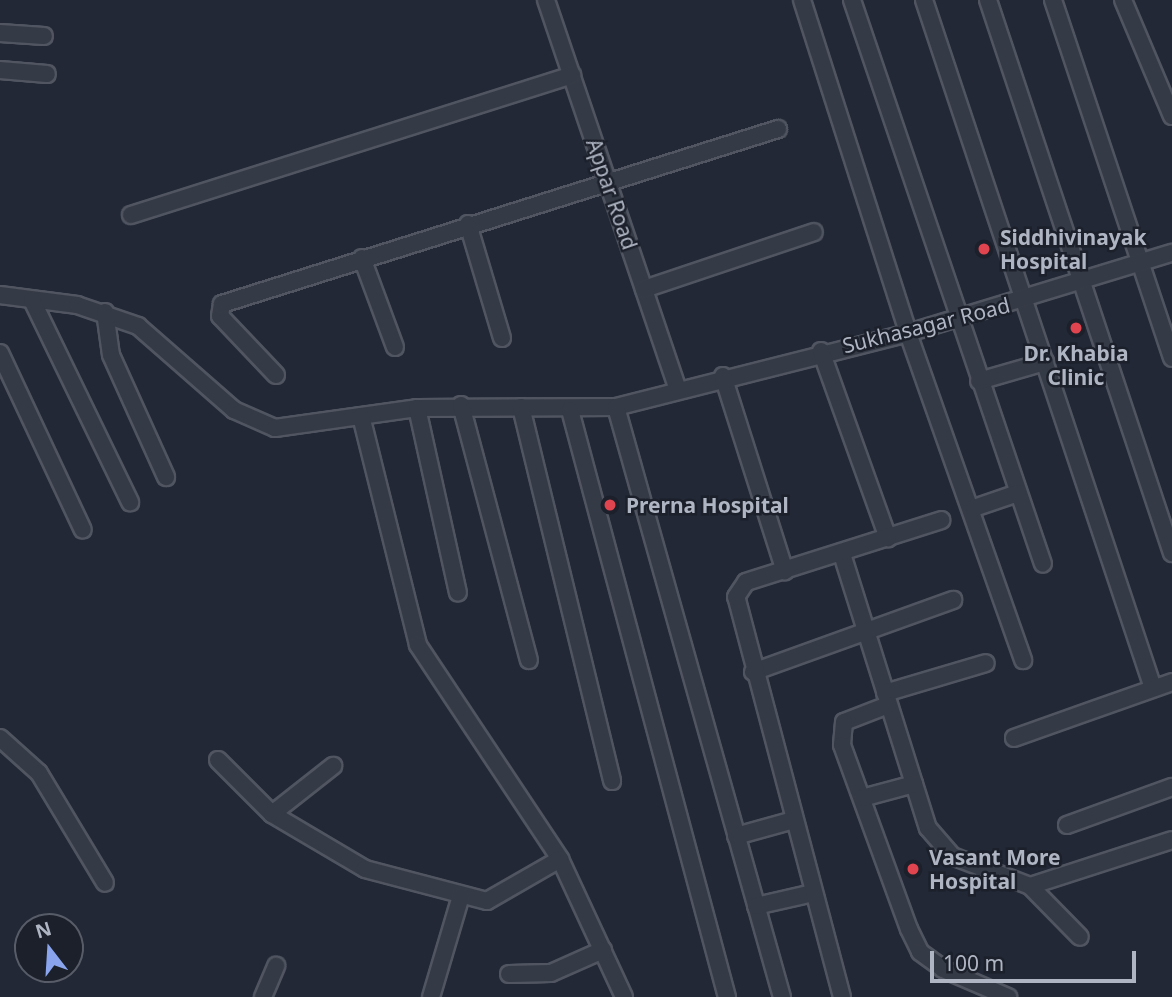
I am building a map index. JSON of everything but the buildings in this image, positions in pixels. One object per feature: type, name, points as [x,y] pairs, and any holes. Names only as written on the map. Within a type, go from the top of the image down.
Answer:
[{"type":"street","name":"Appar Road","points":[[546,0],[678,389]]},
{"type":"street","points":[[803,0],[908,333],[974,508],[1023,660]]},
{"type":"street","points":[[852,0],[957,319],[1043,565]]},
{"type":"street","points":[[923,0],[1153,688]]},
{"type":"street","points":[[988,0],[1080,284],[1172,553]]},
{"type":"street","points":[[1053,0],[1138,267],[1172,358]]},
{"type":"street","points":[[1123,0],[1172,116]]},
{"type":"street","points":[[0,33],[44,36]]},
{"type":"street","points":[[0,69],[47,74]]},
{"type":"street","points":[[131,215],[572,75]]},
{"type":"street","points":[[276,376],[218,309],[362,258],[607,179],[778,129]]},
{"type":"street","points":[[468,224],[502,338]]},
{"type":"street","points":[[643,289],[814,232]]},
{"type":"street","name":"Sukhasagar Road","points":[[0,295],[105,312],[161,341],[219,399],[252,421],[275,428],[417,408],[461,405],[570,410],[616,407],[821,351],[908,333],[1138,267],[1172,253]]},
{"type":"street","points":[[362,258],[395,347]]},
{"type":"street","points":[[32,300],[130,502]]},
{"type":"street","points":[[105,312],[111,355],[166,477]]},
{"type":"street","points":[[821,351],[888,538]]},
{"type":"street","points":[[0,353],[83,530]]},
{"type":"street","points":[[979,382],[1045,362]]},
{"type":"street","points":[[723,376],[785,571]]},
{"type":"street","points":[[461,405],[529,660]]},
{"type":"street","points":[[521,407],[612,781]]},
{"type":"street","points":[[616,407],[782,997]]},
{"type":"street","points":[[417,408],[458,593]]},
{"type":"street","points":[[570,410],[727,997]]},
{"type":"street","points":[[360,416],[418,645],[560,859],[624,997]]},
{"type":"street","points":[[974,508],[1018,494]]},
{"type":"street","points":[[842,997],[752,672],[736,597],[746,582],[842,554],[941,520]]},
{"type":"street","points":[[842,554],[868,629],[886,699],[928,828],[952,856],[1030,886],[1080,937]]},
{"type":"street","points":[[752,672],[953,600]]},
{"type":"street","points":[[986,663],[886,699],[851,717],[841,730],[862,798],[920,952],[969,983],[1008,997]]},
{"type":"street","points":[[1014,738],[1172,682]]},
{"type":"street","points":[[0,738],[39,773],[105,883]]},
{"type":"street","points":[[218,760],[272,814],[365,869],[461,896],[501,898],[560,859]]},
{"type":"street","points":[[272,814],[333,766]]},
{"type":"street","points":[[862,798],[914,784]]},
{"type":"street","points":[[1068,825],[1172,787]]},
{"type":"street","points":[[736,836],[794,820]]},
{"type":"street","points":[[1030,886],[1172,840]]},
{"type":"street","points":[[755,906],[813,893]]},
{"type":"street","points":[[431,997],[461,896]]},
{"type":"street","points":[[509,974],[551,973],[603,950]]},
{"type":"street","points":[[263,997],[276,966]]},
{"type":"place","name":"Siddhivinayak Hospital","points":[[984,249]]},
{"type":"place","name":"Dr. Khabia Clinic","points":[[1076,328]]},
{"type":"place","name":"Prerna Hospital","points":[[610,505]]},
{"type":"place","name":"Vasant More Hospital","points":[[913,869]]}]
